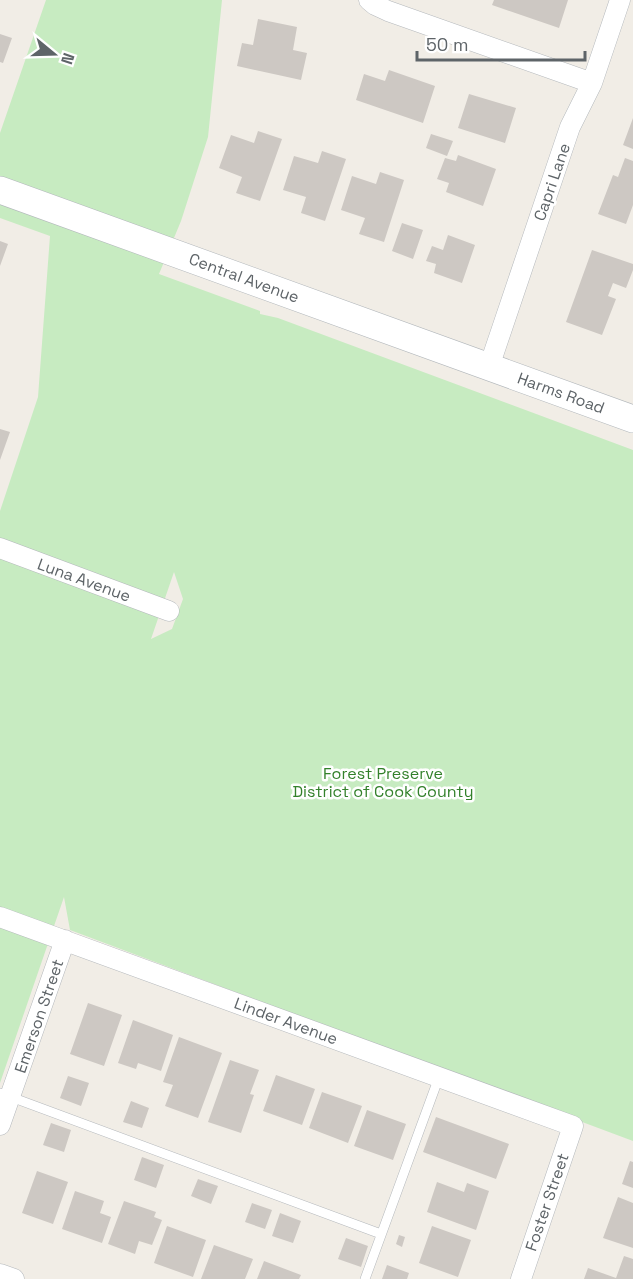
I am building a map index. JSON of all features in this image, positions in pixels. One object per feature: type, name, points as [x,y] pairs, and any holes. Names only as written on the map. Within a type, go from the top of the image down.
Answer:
[{"type":"main road","name":"Central Avenue","points":[[0,190],[489,367]]},
{"type":"main road","name":"Harms Road","points":[[489,367],[633,419]]},
{"type":"street","points":[[369,0],[388,11],[592,83]]},
{"type":"street","name":"Capri Lane","points":[[489,367],[570,126],[592,83],[620,0]]},
{"type":"street","name":"Luna Avenue","points":[[0,548],[169,611]]},
{"type":"street","name":"Linder Avenue","points":[[0,916],[573,1126]]},
{"type":"street","name":"Emerson Street","points":[[0,1125],[5,1095],[65,940]]},
{"type":"street","name":"Foster Street","points":[[521,1279],[573,1126]]},
{"type":"street","points":[[0,1274],[14,1279]]},
{"type":"lane","points":[[366,1279],[439,1077]]},
{"type":"lane","points":[[5,1095],[381,1234]]},
{"type":"green space","name":"Forest Preserve District of Cook County","points":[[46,0],[222,0],[208,137],[181,221],[159,274],[260,311],[260,314],[278,318],[633,450],[633,1141],[70,930],[64,897],[0,1083],[0,511],[38,397],[50,236],[0,218],[0,133]],"holes":[[[174,572],[183,599],[172,629],[151,639]]]},
{"type":"building","points":[[494,0],[568,0],[559,28],[492,5]]},
{"type":"building","points":[[258,19],[297,27],[293,50],[307,53],[301,80],[237,66],[242,43],[253,45]]},
{"type":"building","points":[[0,34],[12,38],[3,63],[0,62]]},
{"type":"building","points":[[389,70],[435,86],[423,123],[356,100],[364,74],[385,81]]},
{"type":"building","points":[[469,94],[516,108],[505,143],[458,128]]},
{"type":"building","points":[[633,118],[633,149],[623,145]]},
{"type":"building","points":[[258,131],[282,139],[260,201],[236,193],[242,177],[219,168],[231,135],[254,143]]},
{"type":"building","points":[[431,134],[453,141],[447,156],[426,148]]},
{"type":"building","points":[[322,151],[346,159],[325,221],[301,213],[306,197],[283,190],[294,156],[318,163]]},
{"type":"building","points":[[458,155],[496,169],[483,206],[446,192],[449,183],[437,179],[445,158],[456,161]]},
{"type":"building","points":[[625,158],[633,161],[633,205],[626,224],[598,214],[613,175],[618,177]]},
{"type":"building","points":[[380,172],[404,180],[384,242],[359,234],[365,218],[341,210],[352,176],[376,184]]},
{"type":"building","points":[[402,223],[423,230],[413,259],[392,251]]},
{"type":"building","points":[[448,235],[475,245],[462,283],[434,273],[436,264],[426,261],[432,246],[443,250]]},
{"type":"building","points":[[0,241],[8,244],[0,266]]},
{"type":"building","points":[[592,250],[633,264],[626,288],[613,283],[608,296],[616,299],[602,335],[566,322]]},
{"type":"building","points":[[0,429],[10,432],[0,460]]},
{"type":"building","points":[[88,1003],[122,1015],[104,1066],[70,1054]]},
{"type":"building","points":[[133,1020],[173,1035],[161,1071],[138,1063],[136,1069],[118,1063]]},
{"type":"building","points":[[179,1037],[222,1053],[198,1118],[165,1106],[173,1085],[163,1082]]},
{"type":"building","points":[[230,1060],[259,1070],[250,1094],[254,1095],[241,1133],[208,1122]]},
{"type":"building","points":[[276,1075],[315,1089],[302,1125],[263,1111]]},
{"type":"building","points":[[68,1076],[89,1083],[81,1106],[60,1098]]},
{"type":"building","points":[[322,1092],[362,1106],[348,1143],[309,1128]]},
{"type":"building","points":[[131,1101],[149,1108],[142,1128],[123,1122]]},
{"type":"building","points":[[367,1110],[406,1124],[393,1160],[354,1146]]},
{"type":"building","points":[[436,1117],[509,1144],[496,1179],[423,1152]]},
{"type":"building","points":[[51,1123],[71,1130],[64,1152],[43,1145]]},
{"type":"building","points":[[142,1157],[164,1165],[156,1188],[134,1180]]},
{"type":"building","points":[[630,1161],[633,1162],[633,1188],[622,1184]]},
{"type":"building","points":[[37,1171],[68,1182],[53,1224],[22,1213]]},
{"type":"building","points":[[198,1179],[218,1186],[211,1204],[191,1196]]},
{"type":"building","points":[[437,1182],[464,1192],[467,1183],[489,1191],[476,1230],[427,1212]]},
{"type":"building","points":[[75,1191],[104,1201],[100,1213],[111,1217],[102,1243],[62,1229]]},
{"type":"building","points":[[618,1197],[633,1203],[633,1248],[603,1238]]},
{"type":"building","points":[[124,1201],[156,1212],[154,1217],[162,1220],[152,1245],[139,1241],[135,1254],[108,1244]]},
{"type":"building","points":[[252,1203],[272,1210],[265,1229],[245,1222]]},
{"type":"building","points":[[280,1213],[301,1221],[293,1243],[272,1236]]},
{"type":"building","points":[[167,1226],[206,1240],[193,1277],[154,1263]]},
{"type":"building","points":[[432,1226],[471,1240],[458,1277],[419,1263]]},
{"type":"building","points":[[399,1235],[405,1237],[402,1247],[396,1244]]},
{"type":"building","points":[[346,1238],[368,1246],[361,1267],[338,1259]]},
{"type":"building","points":[[214,1245],[253,1259],[245,1279],[201,1279]]},
{"type":"building","points":[[624,1256],[633,1259],[633,1279],[584,1279],[588,1268],[616,1278]]},
{"type":"building","points":[[264,1261],[301,1275],[299,1279],[257,1279]]},
{"type":"building","points":[[387,1265],[409,1273],[407,1279],[382,1279]]}]
